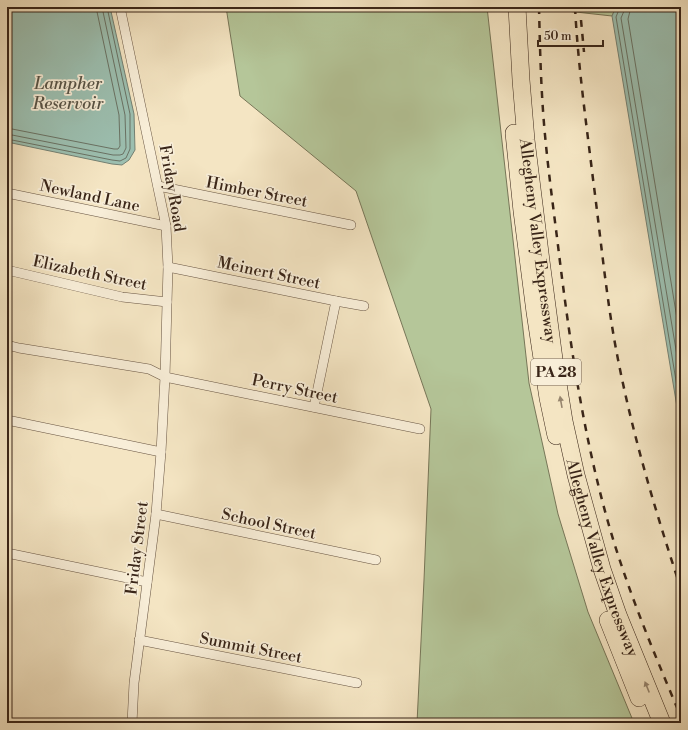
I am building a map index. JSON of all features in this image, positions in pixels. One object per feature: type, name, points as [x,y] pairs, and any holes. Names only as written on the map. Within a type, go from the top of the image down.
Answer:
[{"type":"highway","name":"Allegheny Valley Expressway","points":[[506,7],[515,148],[527,250],[548,398],[564,473],[584,550],[617,645],[649,723]]},
{"type":"highway","name":"Allegheny Valley Expressway","points":[[517,7],[526,140],[540,261],[564,421],[576,475],[602,569],[618,615],[662,723]]},
{"type":"street","name":"Friday Road","points":[[120,7],[166,226],[168,267],[165,377]]},
{"type":"street","name":"Himber Street","points":[[158,186],[351,225]]},
{"type":"street","name":"Newland Lane","points":[[7,193],[166,226]]},
{"type":"street","name":"Meinert Street","points":[[168,267],[364,306]]},
{"type":"street","name":"Elizabeth Street","points":[[7,270],[122,297],[167,302]]},
{"type":"street","points":[[314,407],[336,301]]},
{"type":"street","name":"Perry Street","points":[[7,345],[26,350],[149,369],[165,377],[420,429]]},
{"type":"street","name":"Friday Street","points":[[132,723],[134,683],[156,514],[165,377]]},
{"type":"street","points":[[7,420],[161,452]]},
{"type":"street","name":"School Street","points":[[156,514],[376,560]]},
{"type":"street","points":[[7,553],[147,582]]},
{"type":"street","name":"Summit Street","points":[[139,640],[357,683]]},
{"type":"shaded area","points":[[226,7],[487,7],[529,383],[558,514],[588,612],[634,723],[417,723],[431,409],[356,191],[240,96]]},
{"type":"shaded area","points":[[530,7],[616,7],[612,16]]},
{"type":"water","name":"Lampher Reservoir","points":[[7,7],[110,7],[134,114],[135,150],[129,160],[122,165],[112,164],[7,142]]},
{"type":"water","points":[[616,7],[681,7],[681,431],[612,16]]},
{"type":"railway","points":[[539,7],[540,55],[548,167],[569,328],[585,426],[599,490],[615,547],[642,621],[681,717]]},
{"type":"railway","points":[[575,7],[582,93],[614,338],[627,402],[643,465],[681,589]]},
{"type":"railway","points":[[581,20],[584,52]]}]
